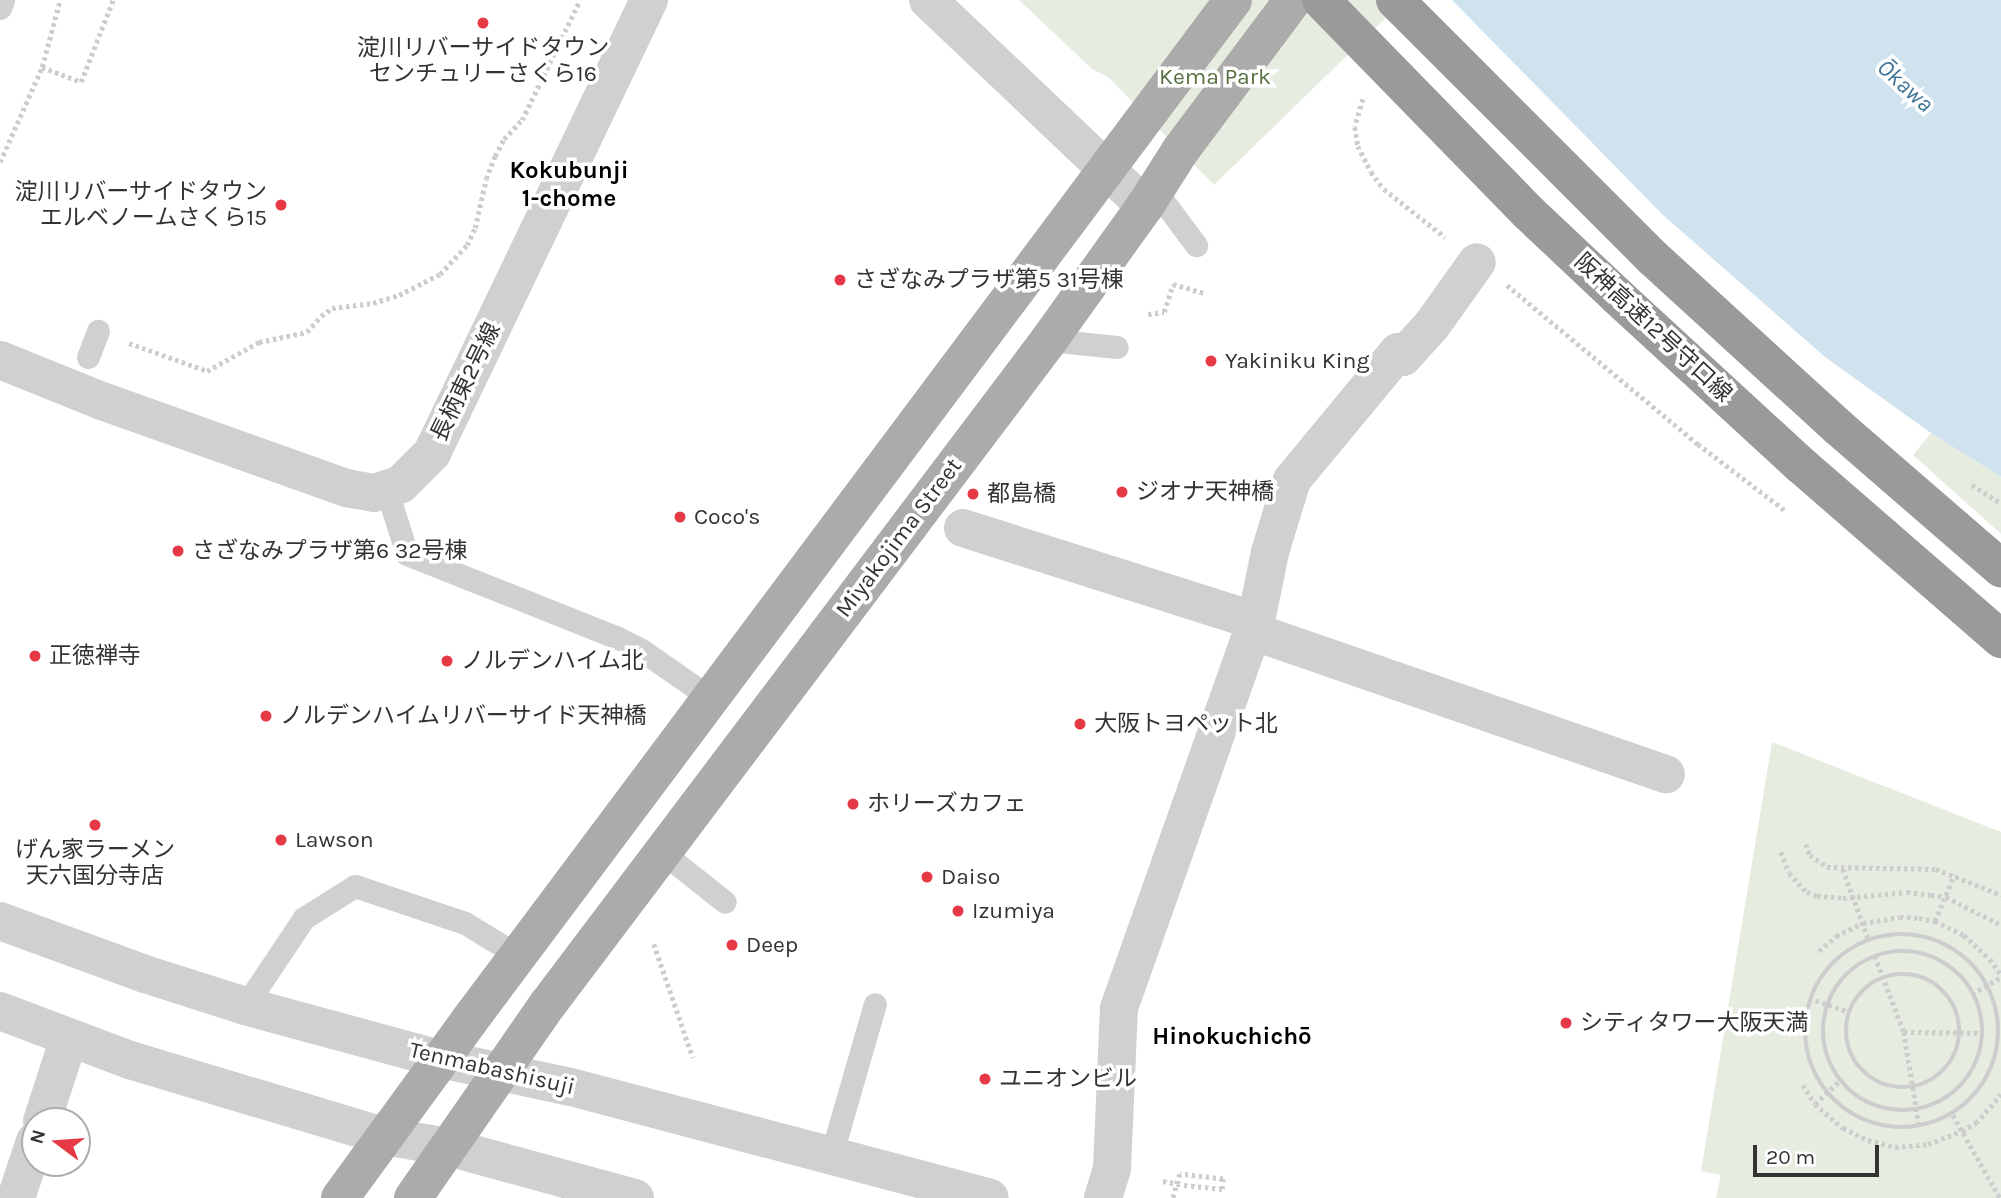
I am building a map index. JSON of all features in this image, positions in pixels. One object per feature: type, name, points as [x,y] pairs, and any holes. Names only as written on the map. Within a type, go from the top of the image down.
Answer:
[{"type":"highway","name":"阪神高速12号守口線","points":[[1321,0],[1529,213],[1608,288],[1802,466],[2001,639]]},
{"type":"highway","points":[[1395,0],[1653,258],[1838,427],[2001,568]]},
{"type":"main road","points":[[340,1198],[440,1059],[1233,0]]},
{"type":"main road","name":"Miyakojima Street","points":[[414,1198],[548,1003],[1049,340],[1150,198],[1180,150],[1293,0]]},
{"type":"street","name":"長柄東2号線","points":[[387,491],[401,484],[432,453],[649,0]]},
{"type":"street","points":[[928,0],[1107,169],[1150,198]]},
{"type":"street","points":[[1103,1198],[1112,1168],[1119,1008],[1254,626],[1270,552],[1292,480],[1398,352],[1403,357],[1432,325],[1477,262]]},
{"type":"street","points":[[0,360],[102,401],[346,488],[374,493],[387,491]]},
{"type":"street","points":[[963,528],[1254,626],[1666,774]]},
{"type":"street","name":"Tenmabashisuji","points":[[0,921],[145,974],[244,1006],[440,1059],[571,1087],[990,1198]]},
{"type":"street","points":[[0,1011],[141,1063],[384,1136],[449,1147],[635,1198]]},
{"type":"street","points":[[47,1107],[69,1038]]},
{"type":"street","points":[[16,1198],[23,1177]]},
{"type":"lane","points":[[0,8],[3,0]]},
{"type":"lane","points":[[1150,198],[1196,245]]},
{"type":"lane","points":[[88,357],[98,331]]},
{"type":"lane","points":[[1049,340],[1117,347]]},
{"type":"lane","points":[[387,491],[407,554],[617,637],[640,649],[712,699]]},
{"type":"lane","points":[[663,852],[726,902]]},
{"type":"lane","points":[[244,1006],[304,918],[355,886],[465,923],[519,956]]},
{"type":"lane","points":[[831,1156],[875,1004]]},
{"type":"path","points":[[0,162],[42,67],[60,0]]},
{"type":"path","points":[[42,67],[81,82],[113,0]]},
{"type":"path","points":[[98,331],[207,371],[259,342],[307,332],[332,308],[373,303],[399,295],[440,274],[467,245],[475,228],[486,179],[495,156],[504,139],[522,120],[580,0]]},
{"type":"path","points":[[1148,314],[1164,312],[1173,284],[1205,293]]},
{"type":"path","points":[[1806,844],[1819,864],[1843,869],[1908,866],[1954,875],[2001,895]]},
{"type":"path","points":[[1781,852],[1789,873],[1807,892],[1831,898],[1907,892],[1946,897],[2001,925]]},
{"type":"path","points":[[1843,869],[1869,940]]},
{"type":"path","points":[[1935,921],[1954,875]]},
{"type":"path","points":[[1819,951],[1836,936],[1863,923],[1900,916],[1935,921],[1964,935],[1978,947],[2001,976],[1972,994]]},
{"type":"path","points":[[1896,933],[1936,939],[1971,961],[1994,999],[2001,1034],[1989,1077],[1962,1109],[1953,1115],[1919,1126],[1899,1128],[1874,1124],[1840,1105],[1827,1092],[1808,1055],[1804,1026],[1809,998],[1824,971],[1869,940],[1896,933]]},
{"type":"path","points":[[654,944],[693,1058]]},
{"type":"path","points":[[1889,952],[1924,955],[1951,967],[1972,994],[1983,1020],[1984,1033],[1979,1058],[1969,1079],[1943,1101],[1903,1112],[1874,1104],[1853,1093],[1832,1067],[1823,1025],[1828,1005],[1845,976],[1875,956],[1889,952]]},
{"type":"path","points":[[1875,956],[1904,1032],[1919,1126]]},
{"type":"path","points":[[1897,974],[1922,977],[1942,989],[1955,1006],[1961,1041],[1950,1065],[1934,1080],[1913,1087],[1880,1083],[1863,1072],[1846,1042],[1849,1012],[1863,990],[1883,976],[1897,974]]},
{"type":"path","points":[[1809,998],[1849,1012]]},
{"type":"path","points":[[1904,1032],[1984,1033]]},
{"type":"path","points":[[1815,1104],[1841,1080]]},
{"type":"path","points":[[1803,1085],[1815,1104],[1843,1128],[1880,1144],[1895,1147],[1928,1144],[1962,1131],[1976,1123],[2001,1094]]},
{"type":"path","points":[[1953,1115],[2000,1198]]},
{"type":"path","points":[[1163,1181],[1184,1185],[1222,1189],[1223,1179],[1180,1174],[1173,1198]]},
{"type":"green space","name":"Kema Park","points":[[1019,0],[1404,0],[1214,185],[1108,77],[1092,69]]},
{"type":"green space","points":[[1931,433],[2001,477],[2001,534],[1913,455]]},
{"type":"green space","points":[[1772,742],[2001,832],[2001,1198],[1716,1198],[1721,1175],[1701,1171]]},
{"type":"water","name":"Ōkawa","points":[[1452,0],[2001,0],[2001,477],[1931,433],[1825,357],[1663,215]]},
{"type":"place","name":"淀川リバーサイドタウン センチュリーさくら16","points":[[483,23]]},
{"type":"place","name":"淀川リバーサイドタウン エルベノームさくら15","points":[[281,205]]},
{"type":"place","name":"さざなみプラザ第5 31号棟","points":[[840,280]]},
{"type":"place","name":"Yakiniku King","points":[[1211,361]]},
{"type":"place","name":"ジオナ天神橋","points":[[1122,492]]},
{"type":"place","name":"都島橋","points":[[973,494]]},
{"type":"place","name":"Coco's","points":[[680,517]]},
{"type":"place","name":"さざなみプラザ第6 32号棟","points":[[178,551]]},
{"type":"place","name":"正徳禅寺","points":[[35,656]]},
{"type":"place","name":"ノルデンハイム北","points":[[447,661]]},
{"type":"place","name":"ノルデンハイムリバーサイド天神橋","points":[[266,716]]},
{"type":"place","name":"大阪トヨペット北","points":[[1080,724]]},
{"type":"place","name":"ホリーズカフェ","points":[[853,804]]},
{"type":"place","name":"げん家ラーメン 天六国分寺店","points":[[95,825]]},
{"type":"place","name":"Lawson","points":[[281,840]]},
{"type":"place","name":"Daiso","points":[[927,877]]},
{"type":"place","name":"Izumiya","points":[[958,911]]},
{"type":"place","name":"Deep","points":[[732,945]]},
{"type":"place","name":"シティタワー大阪天満","points":[[1566,1023]]},
{"type":"place","name":"ユニオンビル","points":[[985,1079]]},
{"type":"district","name":"Kokubunji 1-chome","points":[[569,185]]},
{"type":"district","name":"Hinokuchichō","points":[[1232,1037]]}]
